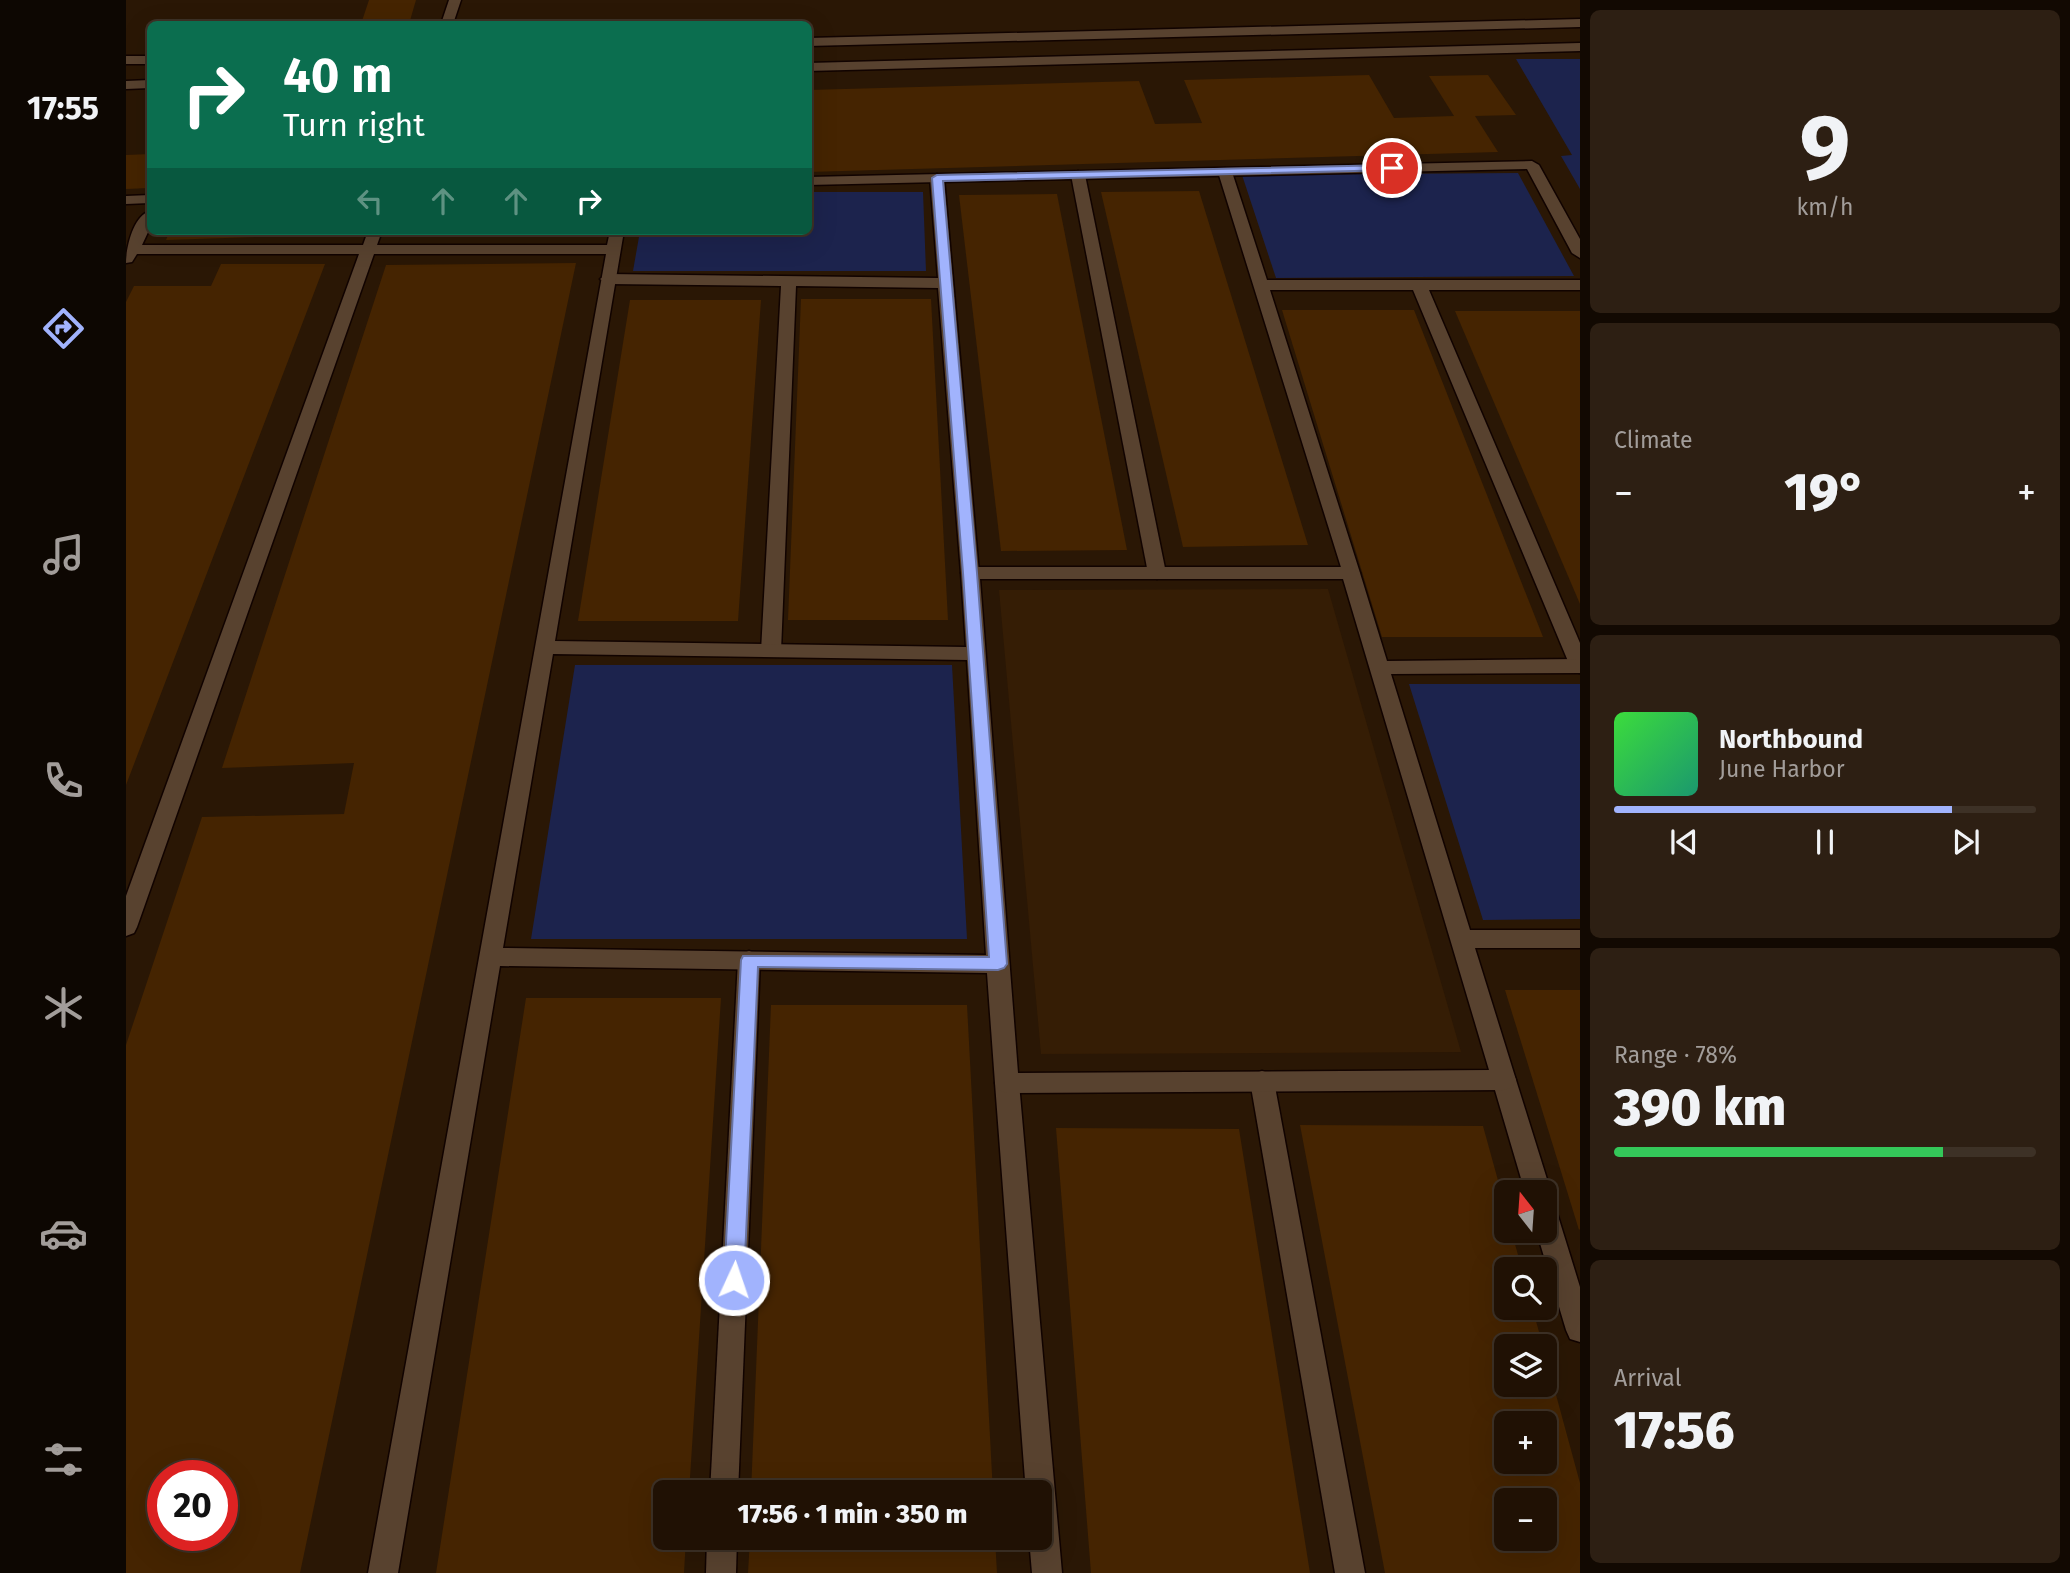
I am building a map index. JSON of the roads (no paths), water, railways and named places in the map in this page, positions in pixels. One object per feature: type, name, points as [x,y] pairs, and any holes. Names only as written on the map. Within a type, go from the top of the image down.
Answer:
[{"type":"street","points":[[448,21],[455,0]]},
{"type":"street","points":[[812,42],[1580,23]]},
{"type":"street","points":[[812,67],[1580,47]]},
{"type":"street","points":[[126,60],[147,60]]},
{"type":"street","points":[[126,85],[147,84]]},
{"type":"street","points":[[812,181],[1531,165],[1580,253]]},
{"type":"street","points":[[1225,172],[1351,573],[1534,1180]]},
{"type":"street","points":[[1078,175],[1157,573]]},
{"type":"street","points":[[937,178],[1047,1573]]},
{"type":"street","points":[[126,200],[147,199]]},
{"type":"street","points":[[1560,215],[1580,215]]},
{"type":"street","points":[[147,221],[129,255],[615,240],[383,1573]]},
{"type":"street","points":[[126,927],[374,235]]},
{"type":"street","points":[[608,279],[946,283]]},
{"type":"street","points":[[771,651],[789,281]]},
{"type":"street","points":[[1260,285],[1580,285]]},
{"type":"street","points":[[1379,668],[1580,666],[1419,285]]},
{"type":"street","points":[[970,573],[1351,573]]},
{"type":"street","points":[[544,647],[976,654]]},
{"type":"street","points":[[1461,939],[1580,939]]},
{"type":"street","points":[[490,957],[998,964]]},
{"type":"street","points":[[725,1480],[749,960]]},
{"type":"street","points":[[1007,1083],[1504,1080]]},
{"type":"street","points":[[1262,1081],[1350,1573]]},
{"type":"street","points":[[1553,1243],[1580,1329]]},
{"type":"street","points":[[721,1573],[722,1550]]}]
